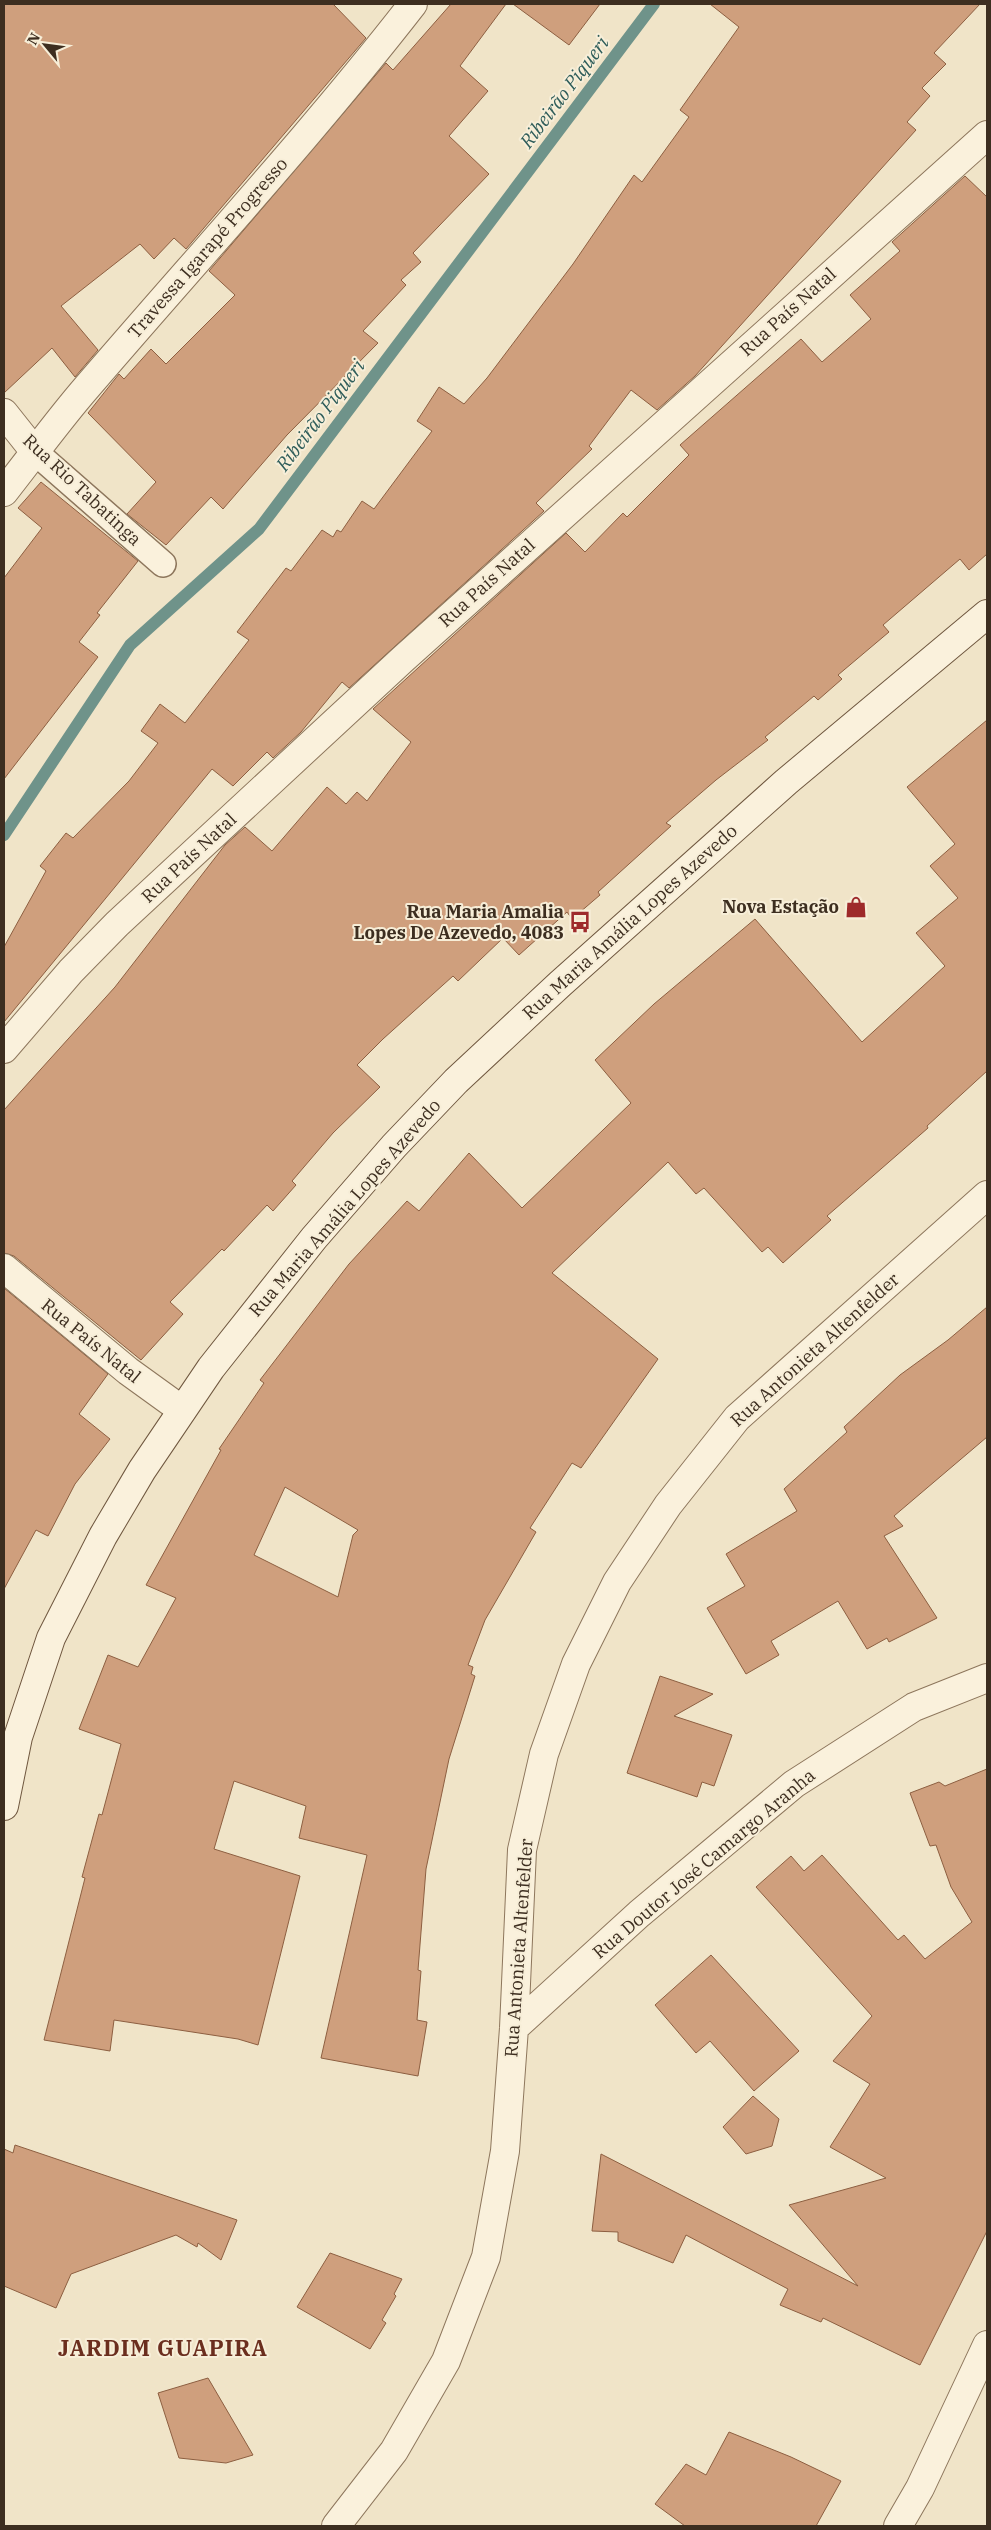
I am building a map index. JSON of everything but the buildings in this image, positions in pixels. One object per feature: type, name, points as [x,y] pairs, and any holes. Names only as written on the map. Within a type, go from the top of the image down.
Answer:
[{"type":"street","name":"Travessa Igarapé Progresso","points":[[4,492],[87,387],[328,110],[413,4]]},
{"type":"street","name":"Rua País Natal","points":[[4,1049],[71,971],[117,924],[418,646],[987,135]]},
{"type":"street","name":"Rua Rio Tabatinga","points":[[4,413],[35,452]]},
{"type":"street","name":"Rua Maria Amália Lopes Azevedo","points":[[4,1806],[18,1738],[51,1638],[103,1536],[142,1470],[211,1368],[314,1238],[394,1146],[456,1081],[560,984],[780,787],[987,614]]},
{"type":"street","name":"Rua Antonieta Altenfelder","points":[[336,2526],[394,2451],[446,2361],[486,2257],[504,2151],[514,2028],[522,1850],[544,1754],[576,1664],[617,1582],[668,1505],[737,1418],[987,1195]]},
{"type":"street","name":"Rua País Natal","points":[[4,1268],[120,1365],[182,1410]]},
{"type":"street","name":"Rua Doutor José Camargo Aranha","points":[[514,2028],[639,1914],[794,1784],[914,1707],[987,1678]]},
{"type":"street","points":[[898,2526],[920,2488],[987,2345]]},
{"type":"lane","name":"Rua Rio Tabatinga","points":[[35,452],[163,564]]},
{"type":"waterway","name":"Ribeirão Piqueri","points":[[4,835],[130,645],[259,529],[654,4]]},
{"type":"place","name":"Nova Estação","points":[[856,907]]},
{"type":"place","name":"Rua Maria Amalia Lopes De Azevedo, 4083","points":[[580,922]]},
{"type":"district","name":"JARDIM GUAPIRA","points":[[163,2348]]}]
